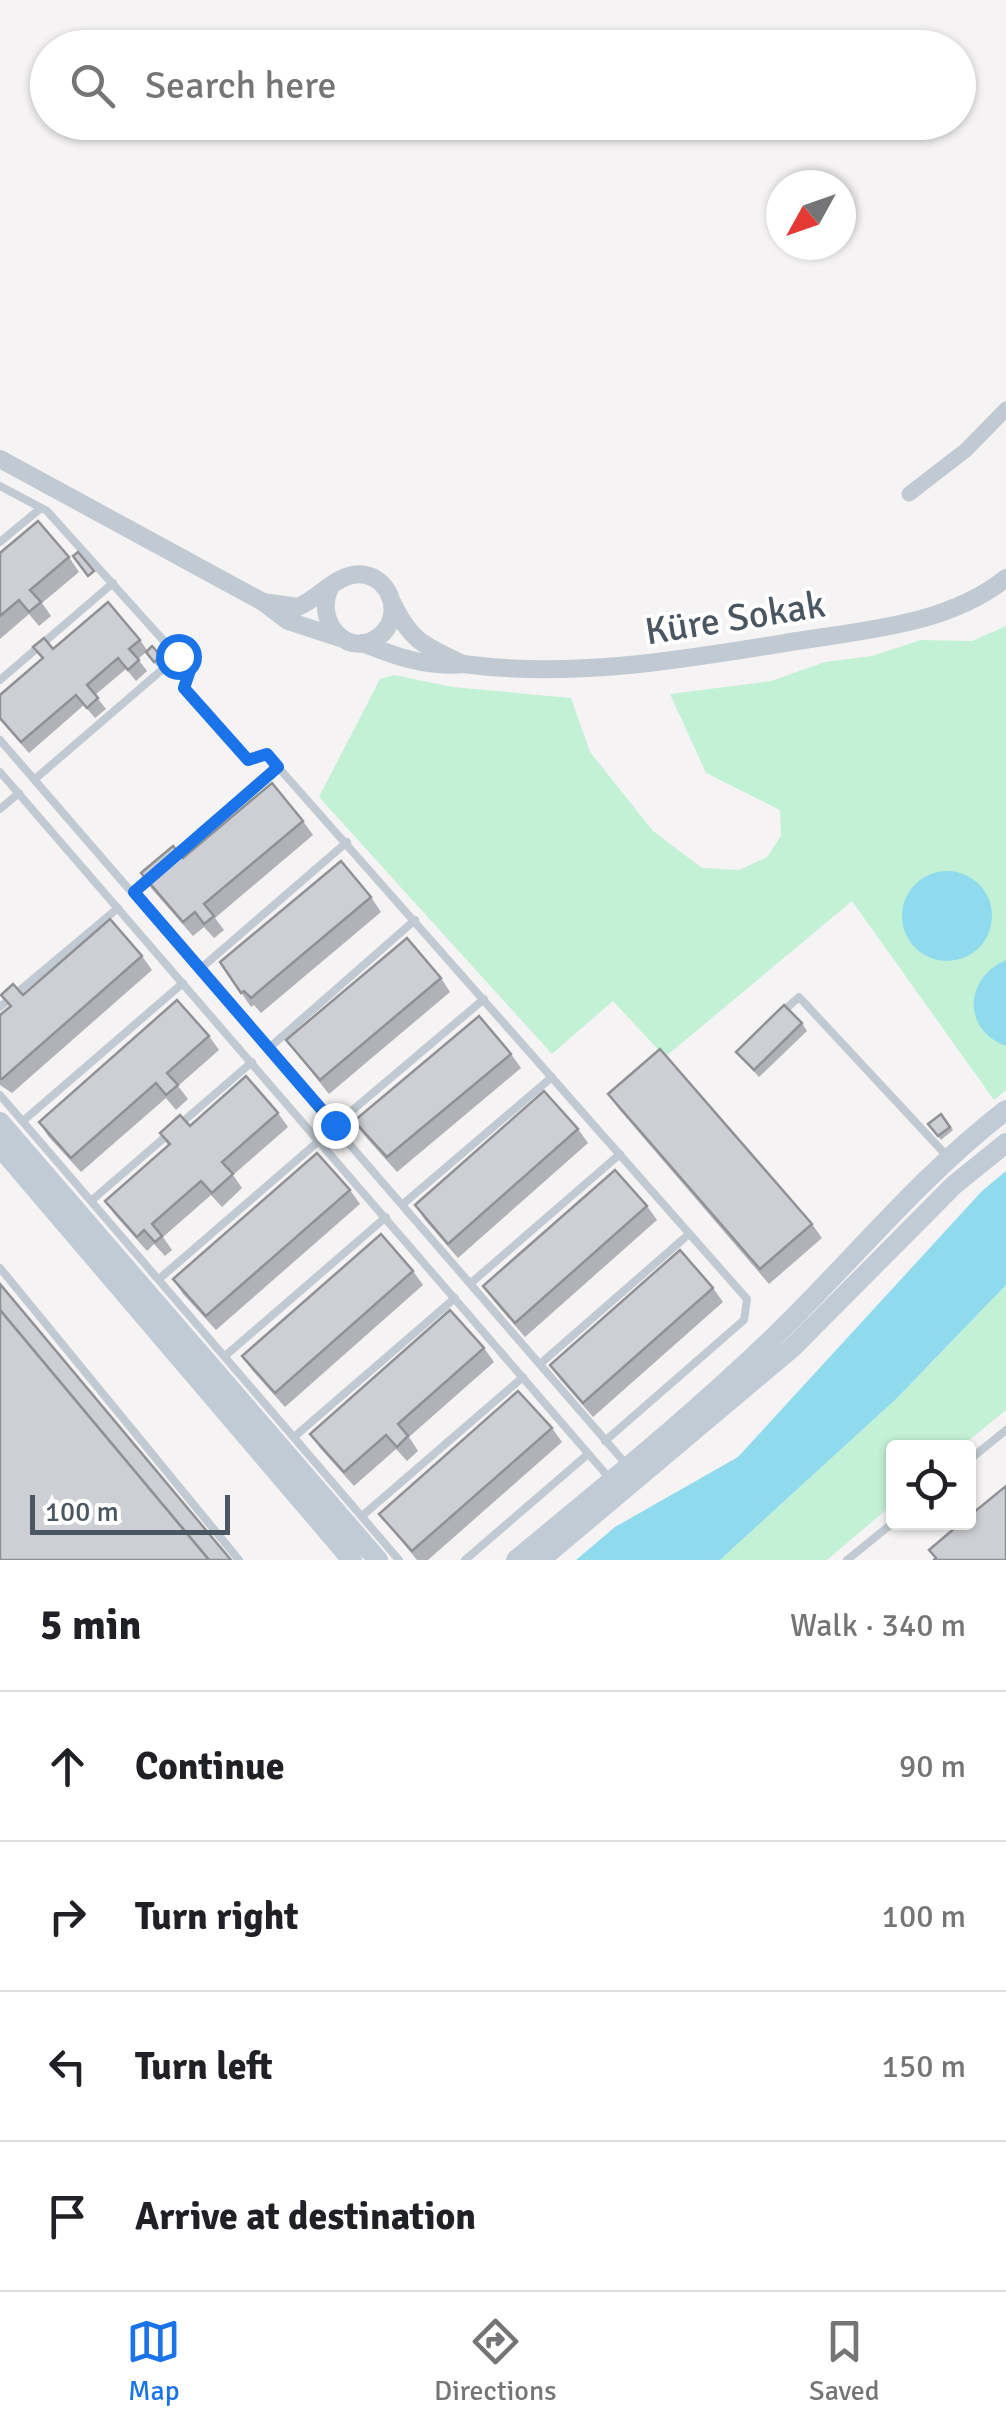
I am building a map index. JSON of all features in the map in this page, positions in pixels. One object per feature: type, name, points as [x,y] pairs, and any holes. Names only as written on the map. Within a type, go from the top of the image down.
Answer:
[{"type":"main road","points":[[516,1560],[628,1468],[779,1331],[949,1158],[1006,1110]]},
{"type":"main road","points":[[0,1122],[378,1560]]},
{"type":"main road","points":[[540,1560],[793,1347],[954,1185],[1006,1143]]},
{"type":"main road","points":[[0,1147],[352,1560]]},
{"type":"street","points":[[909,494],[966,450],[1006,409]]},
{"type":"street","points":[[0,459],[263,602],[288,621],[340,638],[373,640],[389,624],[392,602]]},
{"type":"street","points":[[263,602],[298,607],[348,575],[371,576],[388,591],[406,631],[420,644],[464,664]]},
{"type":"street","name":"Küre Sokak","points":[[362,642],[400,658],[443,666],[634,668],[878,628],[964,606],[1006,578]]},
{"type":"street","points":[[330,588],[324,610],[340,638]]},
{"type":"lane","points":[[0,486],[41,508],[113,583],[190,670],[184,688],[248,760],[267,754],[747,1300],[744,1320],[605,1440]]},
{"type":"lane","points":[[0,542],[41,508]]},
{"type":"lane","points":[[0,680],[113,583]]},
{"type":"lane","points":[[34,779],[178,656]]},
{"type":"lane","points":[[0,740],[628,1468]]},
{"type":"lane","points":[[162,868],[278,767]]},
{"type":"lane","points":[[0,772],[611,1481]]},
{"type":"lane","points":[[0,809],[19,794]]},
{"type":"lane","points":[[200,969],[347,842]]},
{"type":"lane","points":[[134,892],[148,880]]},
{"type":"lane","points":[[0,1007],[118,908]]},
{"type":"lane","points":[[269,1048],[415,920]]},
{"type":"lane","points":[[23,1121],[183,983]]},
{"type":"lane","points":[[773,1021],[799,997],[949,1158]]},
{"type":"lane","points":[[335,1125],[484,999]]},
{"type":"lane","points":[[91,1200],[252,1062]]},
{"type":"lane","points":[[403,1204],[552,1077]]},
{"type":"lane","points":[[0,1094],[399,1560]]},
{"type":"lane","points":[[159,1279],[320,1140]]},
{"type":"lane","points":[[470,1283],[620,1154]]},
{"type":"lane","points":[[225,1356],[386,1217]]},
{"type":"lane","points":[[540,1364],[690,1234]]},
{"type":"lane","points":[[0,1268],[239,1560]]},
{"type":"lane","points":[[294,1437],[455,1298]]},
{"type":"lane","points":[[362,1516],[523,1377]]},
{"type":"lane","points":[[976,1454],[1006,1430]]},
{"type":"lane","points":[[465,1560],[588,1454]]},
{"type":"lane","points":[[847,1560],[886,1528]]},
{"type":"green space","points":[[1006,626],[1006,1090],[994,1100],[852,901],[665,1057],[613,1001],[552,1054],[319,797],[380,679],[394,675],[453,687],[571,698],[590,752],[653,831],[702,868],[739,870],[767,857],[781,836],[780,810],[706,773],[670,694],[771,681],[825,662],[872,656],[921,640],[972,641]]},
{"type":"green space","points":[[1006,1285],[1006,1410],[970,1440],[886,1440],[886,1510],[827,1560],[720,1560],[896,1399]]},
{"type":"water","points":[[947,871],[964,874],[979,884],[989,899],[989,933],[979,948],[964,958],[947,961],[930,958],[915,948],[905,933],[902,916],[905,899],[915,884],[930,874]]},
{"type":"water","points":[[1006,960],[1006,1046],[982,1028],[974,1004],[982,979]]},
{"type":"water","points":[[1006,1171],[1006,1285],[896,1399],[720,1560],[576,1560],[615,1527],[738,1457],[982,1191]]},
{"type":"building","points":[[38,521],[69,557],[30,590],[41,602],[29,612],[19,600],[0,616],[0,553]]},
{"type":"building","points":[[78,552],[94,571],[88,576],[73,556]]},
{"type":"building","points":[[108,602],[140,640],[129,649],[139,660],[128,670],[118,658],[87,685],[98,698],[87,708],[76,695],[21,742],[0,718],[0,695],[43,658],[33,647],[44,638],[53,649]]},
{"type":"building","points":[[152,646],[161,656],[154,662],[146,652]]},
{"type":"building","points":[[272,783],[303,821],[204,904],[214,916],[204,924],[195,912],[183,922],[141,873],[173,846],[183,858]]},
{"type":"building","points":[[341,861],[371,897],[251,998],[244,991],[241,993],[220,962]]},
{"type":"building","points":[[110,919],[142,956],[0,1078],[0,1015],[11,1006],[1,995],[13,984],[23,995]]},
{"type":"building","points":[[407,938],[441,978],[320,1080],[286,1040]]},
{"type":"building","points":[[177,1000],[209,1036],[167,1073],[178,1085],[166,1095],[156,1083],[71,1158],[39,1122]]},
{"type":"building","points":[[784,1005],[802,1023],[754,1070],[736,1052]]},
{"type":"building","points":[[479,1016],[511,1054],[387,1157],[354,1121]]},
{"type":"building","points":[[660,1049],[812,1224],[760,1269],[608,1094]]},
{"type":"building","points":[[246,1076],[278,1113],[222,1162],[233,1174],[212,1193],[201,1181],[152,1224],[162,1236],[155,1242],[144,1230],[137,1237],[105,1201],[170,1144],[160,1133],[180,1115],[190,1126]]},
{"type":"building","points":[[544,1091],[578,1129],[448,1244],[415,1205]]},
{"type":"building","points":[[941,1114],[950,1127],[938,1136],[928,1124]]},
{"type":"building","points":[[317,1153],[350,1190],[206,1316],[173,1279]]},
{"type":"building","points":[[615,1170],[647,1206],[515,1323],[483,1286]]},
{"type":"building","points":[[381,1234],[413,1271],[275,1393],[242,1356]]},
{"type":"building","points":[[680,1250],[713,1288],[583,1403],[550,1365]]},
{"type":"building","points":[[0,1284],[231,1560],[209,1560],[0,1310]]},
{"type":"building","points":[[0,1310],[209,1560],[0,1560]]},
{"type":"building","points":[[450,1310],[484,1348],[398,1424],[408,1436],[397,1447],[386,1435],[344,1472],[310,1434]]},
{"type":"building","points":[[518,1391],[552,1428],[412,1551],[379,1514]]},
{"type":"building","points":[[1006,1486],[1006,1560],[934,1560],[929,1550],[953,1530],[976,1530],[976,1510]]},
{"type":"route","points":[[178,656],[190,670],[184,688],[248,760],[267,754],[278,767],[134,892],[335,1125]]}]
